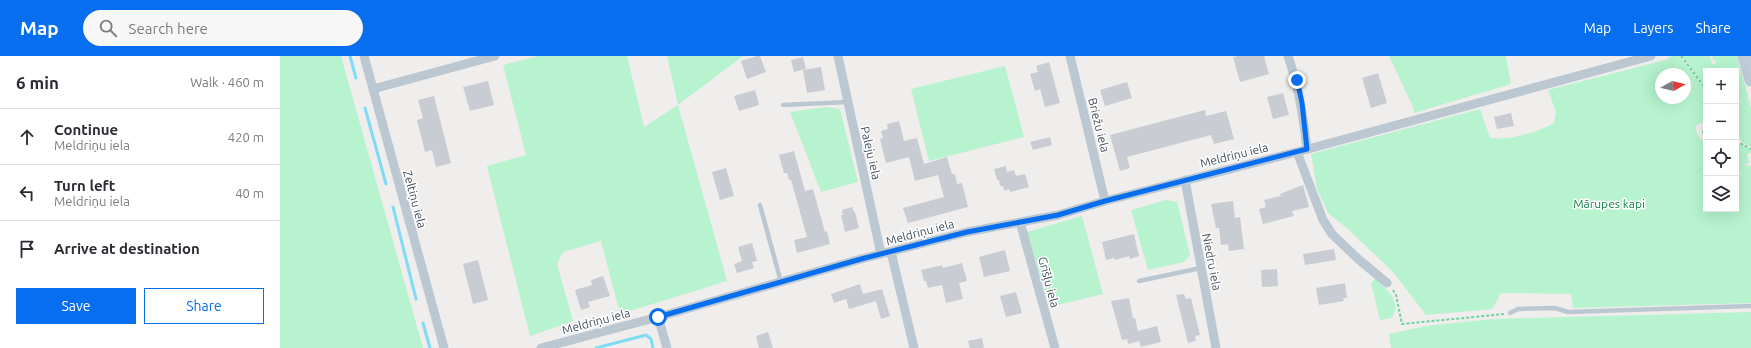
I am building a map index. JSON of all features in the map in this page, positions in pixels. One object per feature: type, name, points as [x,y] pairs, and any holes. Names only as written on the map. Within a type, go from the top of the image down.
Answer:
[{"type":"main road","points":[[1744,56],[1751,80]]},
{"type":"street","name":"Zeltiņu iela","points":[[364,56],[444,348]]},
{"type":"street","points":[[373,89],[495,56]]},
{"type":"street","name":"Paleju iela","points":[[838,56],[881,254]]},
{"type":"street","name":"Briežu iela","points":[[1070,56],[1105,201]]},
{"type":"street","points":[[1288,56],[1297,80],[1302,103],[1302,151],[1323,220],[1332,234],[1387,283]]},
{"type":"street","name":"Meldriņu iela","points":[[541,348],[658,317],[881,254],[967,232],[1058,215],[1185,180],[1302,151],[1651,56]]},
{"type":"street","name":"Niedru iela","points":[[1185,180],[1216,348]]},
{"type":"street","name":"Grīšļu iela","points":[[1020,222],[1055,348]]},
{"type":"street","points":[[891,252],[914,348]]},
{"type":"street","points":[[658,317],[667,348]]},
{"type":"lane","points":[[784,105],[847,102]]},
{"type":"lane","points":[[760,205],[781,282]]},
{"type":"lane","points":[[1139,281],[1201,268]]},
{"type":"lane","points":[[1510,313],[1518,309],[1556,308],[1568,312],[1751,306]]},
{"type":"path","points":[[1681,56],[1703,85]]},
{"type":"path","points":[[1739,143],[1751,149]]},
{"type":"path","points":[[1387,283],[1396,295],[1402,324],[1510,313]]},
{"type":"green space","points":[[280,56],[341,56],[423,348],[280,348]]},
{"type":"green space","points":[[538,56],[627,56],[644,127],[678,105],[727,281],[620,314],[601,241],[563,252],[557,264],[573,321],[530,336],[487,166],[526,155],[503,65]]},
{"type":"green space","points":[[667,56],[743,56],[678,105]]},
{"type":"green space","points":[[1389,56],[1506,56],[1511,84],[1414,113],[1413,107]]},
{"type":"green space","name":"Mārupes kapi","points":[[1679,56],[1689,68],[1655,68],[1655,104],[1691,104],[1691,71],[1703,86],[1703,123],[1700,123],[1695,127],[1698,136],[1703,141],[1703,212],[1739,212],[1739,144],[1751,150],[1751,153],[1747,154],[1749,163],[1744,165],[1751,166],[1751,303],[1573,308],[1571,294],[1501,293],[1492,309],[1426,315],[1393,272],[1349,230],[1328,213],[1317,189],[1311,154],[1480,109],[1490,138],[1497,139],[1523,135],[1540,130],[1554,123],[1556,112],[1548,90],[1669,59],[1668,57]]},
{"type":"green space","points":[[1682,56],[1710,56],[1712,64],[1715,65],[1716,61],[1713,60],[1712,56],[1737,56],[1751,108],[1751,147],[1742,142],[1739,138],[1739,68],[1703,68],[1703,83]]},
{"type":"green space","points":[[1005,66],[1024,137],[929,161],[911,89]]},
{"type":"green space","points":[[826,107],[840,109],[858,182],[821,192],[790,112]]},
{"type":"green space","points":[[1166,200],[1177,202],[1190,255],[1184,262],[1148,270],[1131,210]]},
{"type":"green space","points":[[1082,216],[1103,294],[1050,307],[1027,232]]},
{"type":"green space","points":[[1376,278],[1392,296],[1396,307],[1392,318],[1380,320],[1371,283]]},
{"type":"green space","points":[[1751,312],[1751,348],[1391,348],[1389,334],[1426,326],[1493,319]]},
{"type":"building","points":[[760,56],[766,72],[747,79],[741,61]]},
{"type":"building","points":[[1264,56],[1269,74],[1240,82],[1233,57]]},
{"type":"building","points":[[803,57],[806,69],[794,72],[791,60]]},
{"type":"building","points":[[1049,62],[1060,103],[1045,107],[1040,89],[1035,91],[1030,74],[1038,72],[1036,66]]},
{"type":"building","points":[[821,67],[825,90],[807,93],[803,70]]},
{"type":"building","points":[[1378,73],[1387,103],[1371,108],[1362,78]]},
{"type":"building","points":[[488,81],[494,105],[470,111],[463,87]]},
{"type":"building","points":[[1127,82],[1132,98],[1105,106],[1100,90]]},
{"type":"building","points":[[755,90],[759,105],[739,111],[734,96]]},
{"type":"building","points":[[1283,93],[1289,115],[1273,119],[1267,97]]},
{"type":"building","points":[[434,96],[451,163],[436,167],[432,150],[425,152],[417,120],[423,118],[418,100]]},
{"type":"building","points":[[1205,110],[1206,116],[1226,111],[1234,139],[1214,144],[1211,135],[1127,157],[1130,168],[1120,171],[1110,135]]},
{"type":"building","points":[[1511,113],[1514,126],[1497,129],[1494,117]]},
{"type":"building","points":[[899,121],[904,141],[917,138],[924,164],[947,157],[952,174],[955,174],[957,184],[962,183],[968,207],[908,223],[903,208],[944,197],[938,175],[915,181],[909,157],[886,163],[880,139],[883,138],[881,131],[888,129],[887,124]]},
{"type":"building","points":[[1050,137],[1052,145],[1033,150],[1030,142]]},
{"type":"building","points":[[794,151],[805,191],[813,189],[825,232],[827,231],[830,244],[797,253],[794,240],[807,237],[791,180],[789,180],[787,173],[784,173],[779,155]]},
{"type":"building","points":[[1006,166],[1007,172],[1014,170],[1016,176],[1025,174],[1029,187],[1010,192],[1009,189],[1004,191],[1003,186],[1000,186],[999,180],[997,180],[994,169]]},
{"type":"building","points":[[726,168],[734,196],[720,200],[712,172]]},
{"type":"building","points":[[1303,185],[1309,207],[1292,211],[1294,216],[1263,224],[1259,209],[1266,207],[1264,200],[1281,196],[1280,194]]},
{"type":"building","points":[[1233,201],[1235,218],[1240,217],[1244,249],[1229,251],[1228,244],[1221,245],[1219,228],[1216,228],[1211,204]]},
{"type":"building","points":[[852,207],[855,212],[859,228],[845,232],[841,215],[843,215],[842,210]]},
{"type":"building","points":[[1134,234],[1139,256],[1130,259],[1129,256],[1115,260],[1114,258],[1106,260],[1102,242]]},
{"type":"building","points":[[752,243],[757,261],[752,262],[754,268],[737,273],[734,264],[742,261],[738,247]]},
{"type":"building","points":[[1334,249],[1336,260],[1305,265],[1303,254]]},
{"type":"building","points":[[1005,250],[1010,271],[984,277],[979,257]]},
{"type":"building","points":[[478,260],[488,300],[473,304],[463,264]]},
{"type":"building","points":[[962,263],[967,281],[959,283],[963,299],[946,303],[942,285],[928,288],[921,270],[942,265],[943,268]]},
{"type":"building","points":[[1277,269],[1278,286],[1262,287],[1261,270]]},
{"type":"building","points":[[603,276],[610,296],[588,302],[590,307],[581,310],[575,290],[592,285],[591,280]]},
{"type":"building","points":[[1345,283],[1347,298],[1343,298],[1344,301],[1319,305],[1316,288]]},
{"type":"building","points":[[860,284],[863,294],[882,289],[890,316],[881,319],[876,301],[849,309],[846,299],[834,303],[831,294]]},
{"type":"building","points":[[1016,292],[1022,313],[1006,317],[1000,296]]},
{"type":"building","points":[[1184,294],[1186,299],[1191,298],[1200,335],[1195,336],[1196,341],[1188,343],[1176,295]]},
{"type":"building","points":[[1129,298],[1133,318],[1135,318],[1138,331],[1157,326],[1161,342],[1141,347],[1139,341],[1128,344],[1127,339],[1122,340],[1111,301]]},
{"type":"building","points":[[768,332],[773,348],[759,348],[756,336]]},
{"type":"building","points":[[982,338],[984,348],[970,348],[968,341]]},
{"type":"waterway","points":[[350,56],[356,78]]},
{"type":"waterway","points":[[365,108],[386,184]]},
{"type":"waterway","points":[[393,207],[416,299]]},
{"type":"waterway","points":[[423,323],[430,348]]},
{"type":"waterway","points":[[596,348],[646,335],[651,339],[653,348]]},
{"type":"route","points":[[658,317],[861,259],[967,232],[1058,215],[1105,201],[1307,149],[1302,103],[1297,80]]}]
